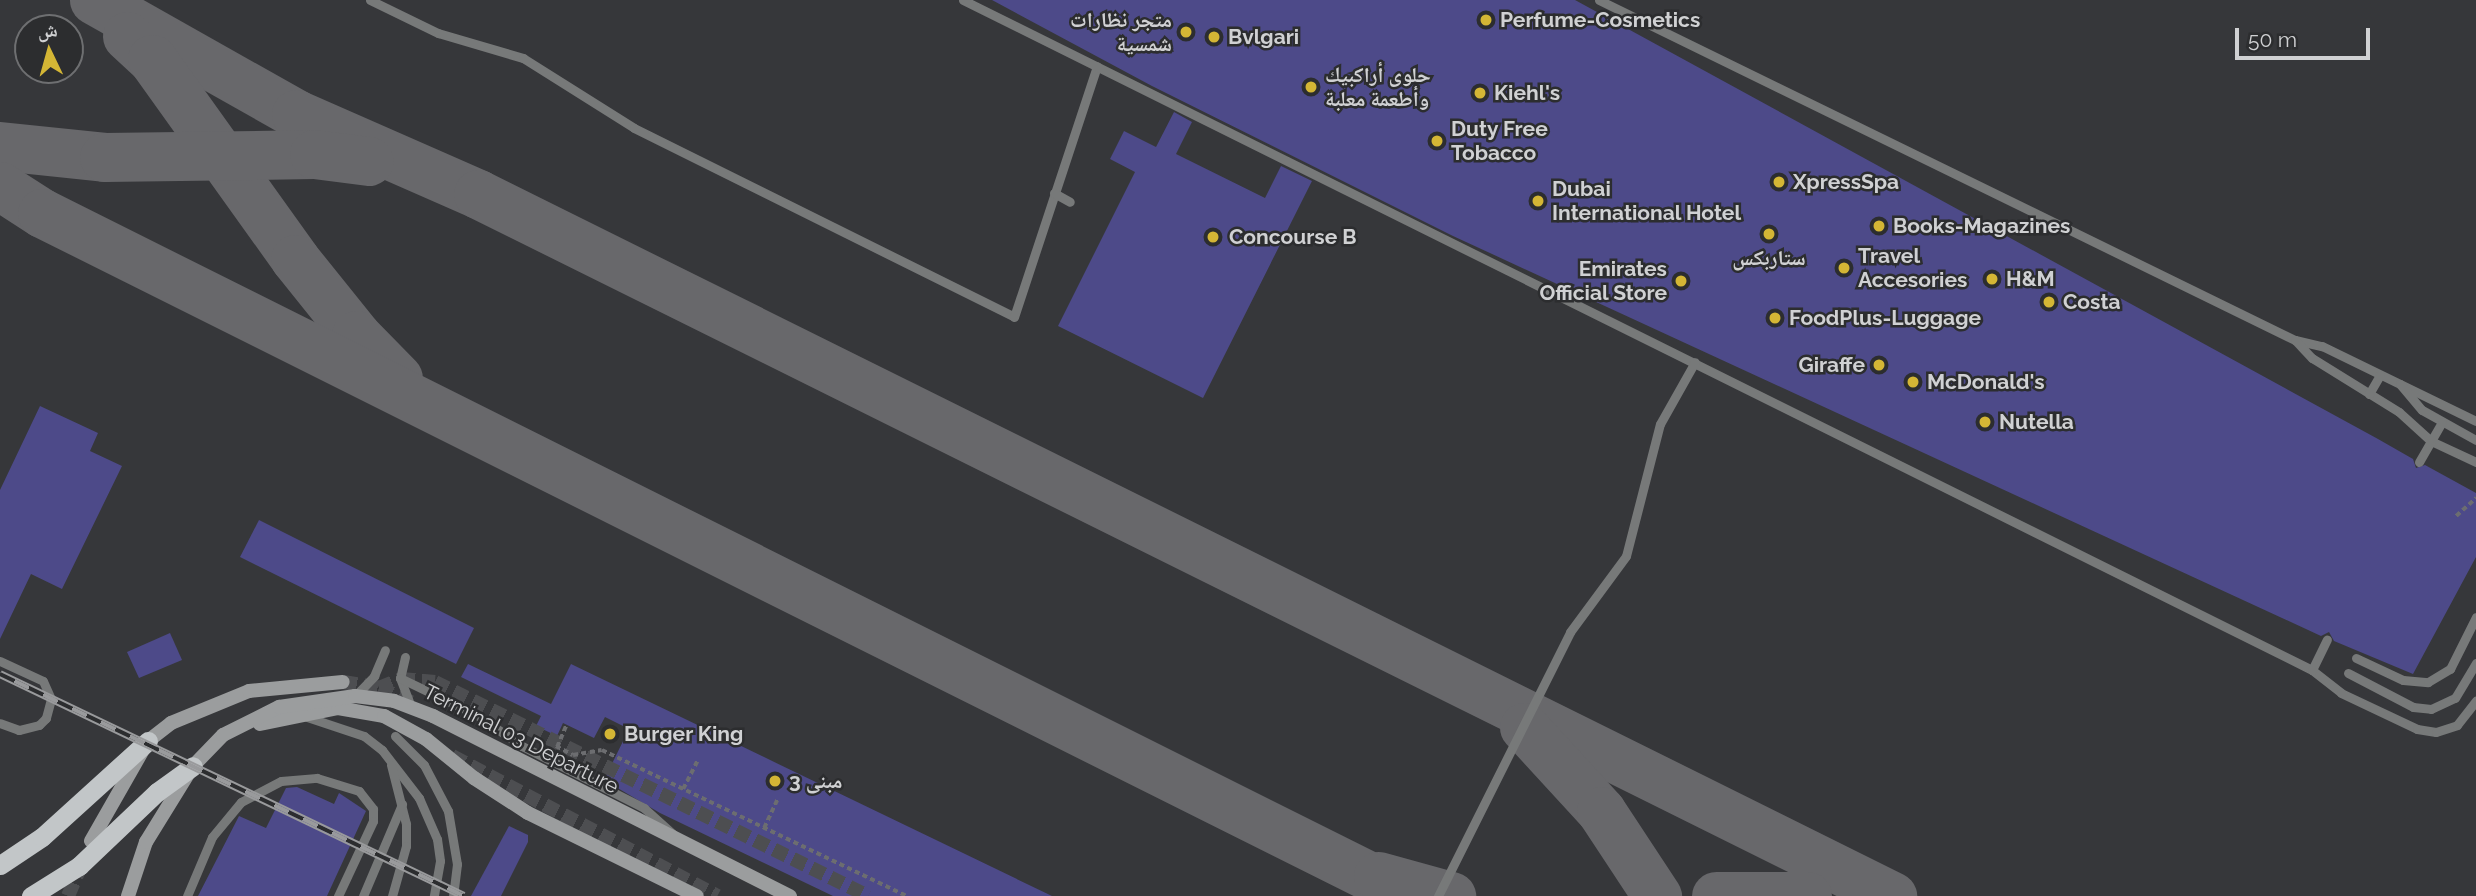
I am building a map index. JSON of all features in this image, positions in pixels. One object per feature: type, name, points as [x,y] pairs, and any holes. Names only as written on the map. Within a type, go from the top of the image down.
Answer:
[{"type":"highway","points":[[0,865],[42,837],[148,741]]},
{"type":"highway","points":[[31,896],[79,866],[157,792],[193,766]]},
{"type":"main road","points":[[91,841],[148,741],[196,710],[278,685],[343,682]]},
{"type":"main road","points":[[278,685],[337,697]]},
{"type":"main road","name":"Terminal 03 Departure","points":[[128,896],[146,842],[193,766],[223,735],[279,707],[355,696],[411,706],[790,896]]},
{"type":"main road","points":[[223,735],[291,714],[361,710],[405,725],[528,813],[697,896]]},
{"type":"lane","points":[[370,0],[438,33],[523,58],[634,128],[1014,317],[1097,66]]},
{"type":"lane","points":[[963,0],[2312,670],[2341,694],[2417,729],[2447,730],[2472,718],[2476,701]]},
{"type":"lane","points":[[1599,0],[2295,340],[2322,345],[2474,418]]},
{"type":"lane","points":[[1054,193],[1070,202]]},
{"type":"lane","points":[[2295,340],[2312,358],[2369,394],[2431,441],[2476,462]]},
{"type":"lane","points":[[1438,896],[1562,647],[1591,602],[1626,556],[1660,424],[1695,362]]},
{"type":"lane","points":[[2369,394],[2380,374]]},
{"type":"lane","points":[[2400,384],[2414,404],[2476,440]]},
{"type":"lane","points":[[2419,462],[2442,422]]},
{"type":"lane","points":[[2356,657],[2403,680],[2428,682],[2450,669],[2476,617]]},
{"type":"lane","points":[[2312,670],[2327,639]]},
{"type":"lane","points":[[355,696],[374,676],[385,650]]},
{"type":"lane","points":[[405,657],[400,678],[411,706]]},
{"type":"lane","points":[[0,661],[43,681],[51,699],[39,725],[19,730],[0,723]]},
{"type":"lane","points":[[2348,673],[2413,707],[2431,709],[2455,698],[2476,663]]},
{"type":"lane","points":[[400,678],[477,715],[516,742],[644,808],[678,841]]},
{"type":"lane","points":[[291,714],[343,726],[382,750],[430,818],[440,861],[434,896]]},
{"type":"lane","points":[[396,736],[424,765],[448,811],[456,845],[453,896]]},
{"type":"lane","points":[[382,750],[403,802],[406,846],[392,896]]},
{"type":"lane","points":[[187,896],[224,818],[260,789],[299,778],[348,785],[368,799],[373,810],[373,821],[338,896]]},
{"type":"lane","points":[[363,896],[403,802]]},
{"type":"path","points":[[2456,516],[2476,498]]},
{"type":"path","points":[[557,747],[567,724]]},
{"type":"path","points":[[546,742],[573,755],[602,750],[907,896]]},
{"type":"path","points":[[683,789],[697,761]]},
{"type":"path","points":[[764,828],[778,800]]},
{"type":"building","name":"Concourse B","points":[[992,0],[1575,0],[2378,439],[2413,459],[2416,468],[2425,465],[2476,493],[2476,557],[2413,674],[2334,641],[2329,632],[2321,636],[1453,236],[1152,86]]},
{"type":"building","points":[[1174,112],[1192,122],[1176,154],[1265,198],[1281,166],[1312,181],[1203,398],[1058,326],[1135,172],[1110,159],[1124,131],[1156,147]]},
{"type":"building","points":[[40,406],[98,433],[90,451],[122,466],[62,589],[31,574],[0,639],[0,490]]},
{"type":"building","points":[[259,520],[474,628],[456,664],[240,557]]},
{"type":"building","points":[[170,633],[182,660],[139,678],[127,652]]},
{"type":"building","points":[[468,664],[551,704],[571,664],[1052,896],[833,896],[660,813],[604,780],[629,729],[605,717],[594,738],[563,723],[557,736],[536,726],[541,716],[461,677]]},
{"type":"building","points":[[297,787],[334,804],[339,793],[366,811],[327,896],[198,896],[239,816],[266,828],[286,788]]},
{"type":"building","points":[[509,826],[528,835],[528,842],[501,896],[471,896]]},
{"type":"taxiway","points":[[94,0],[296,114],[478,194],[1892,896]]},
{"type":"taxiway","points":[[127,36],[152,59],[295,259],[356,335],[398,378]]},
{"type":"taxiway","points":[[0,146],[104,157],[314,154],[369,161]]},
{"type":"taxiway","points":[[0,186],[42,213],[1409,896]]},
{"type":"taxiway","points":[[1524,727],[1601,811],[1657,896]]},
{"type":"taxiway","points":[[1378,876],[1451,896]]},
{"type":"taxiway","points":[[1716,896],[1807,896]]},
{"type":"tunnel","points":[[379,688],[401,679],[435,682],[868,896]]},
{"type":"tunnel","points":[[343,682],[379,688],[411,702]]},
{"type":"tunnel","points":[[452,756],[717,896]]},
{"type":"tunnel","points":[[68,896],[81,865]]},
{"type":"railway","points":[[0,674],[464,896]]},
{"type":"place","name":"Perfume-Cosmetics","points":[[1486,20]]},
{"type":"place","name":"متجر نظارات شمسية","points":[[1186,32]]},
{"type":"place","name":"Bvlgari","points":[[1214,37]]},
{"type":"place","name":"حلوى أراكبيك وأطعمة معلبة","points":[[1311,87]]},
{"type":"place","name":"Kiehl's","points":[[1480,93]]},
{"type":"place","name":"Duty Free Tobacco","points":[[1437,141]]},
{"type":"place","name":"XpressSpa","points":[[1779,182]]},
{"type":"place","name":"Dubai International Hotel","points":[[1538,201]]},
{"type":"place","name":"Books-Magazines","points":[[1879,226]]},
{"type":"place","name":"ستاربكس","points":[[1769,234]]},
{"type":"place","name":"Concourse B","points":[[1213,237]]},
{"type":"place","name":"Travel Accesories","points":[[1844,268]]},
{"type":"place","name":"H&M","points":[[1992,279]]},
{"type":"place","name":"Emirates Official Store","points":[[1681,281]]},
{"type":"place","name":"Costa","points":[[2049,302]]},
{"type":"place","name":"FoodPlus-Luggage","points":[[1775,318]]},
{"type":"place","name":"Giraffe","points":[[1879,365]]},
{"type":"place","name":"McDonald's","points":[[1913,382]]},
{"type":"place","name":"Nutella","points":[[1985,422]]},
{"type":"place","name":"Burger King","points":[[610,734]]},
{"type":"place","name":"مبنى 3","points":[[775,781]]}]
